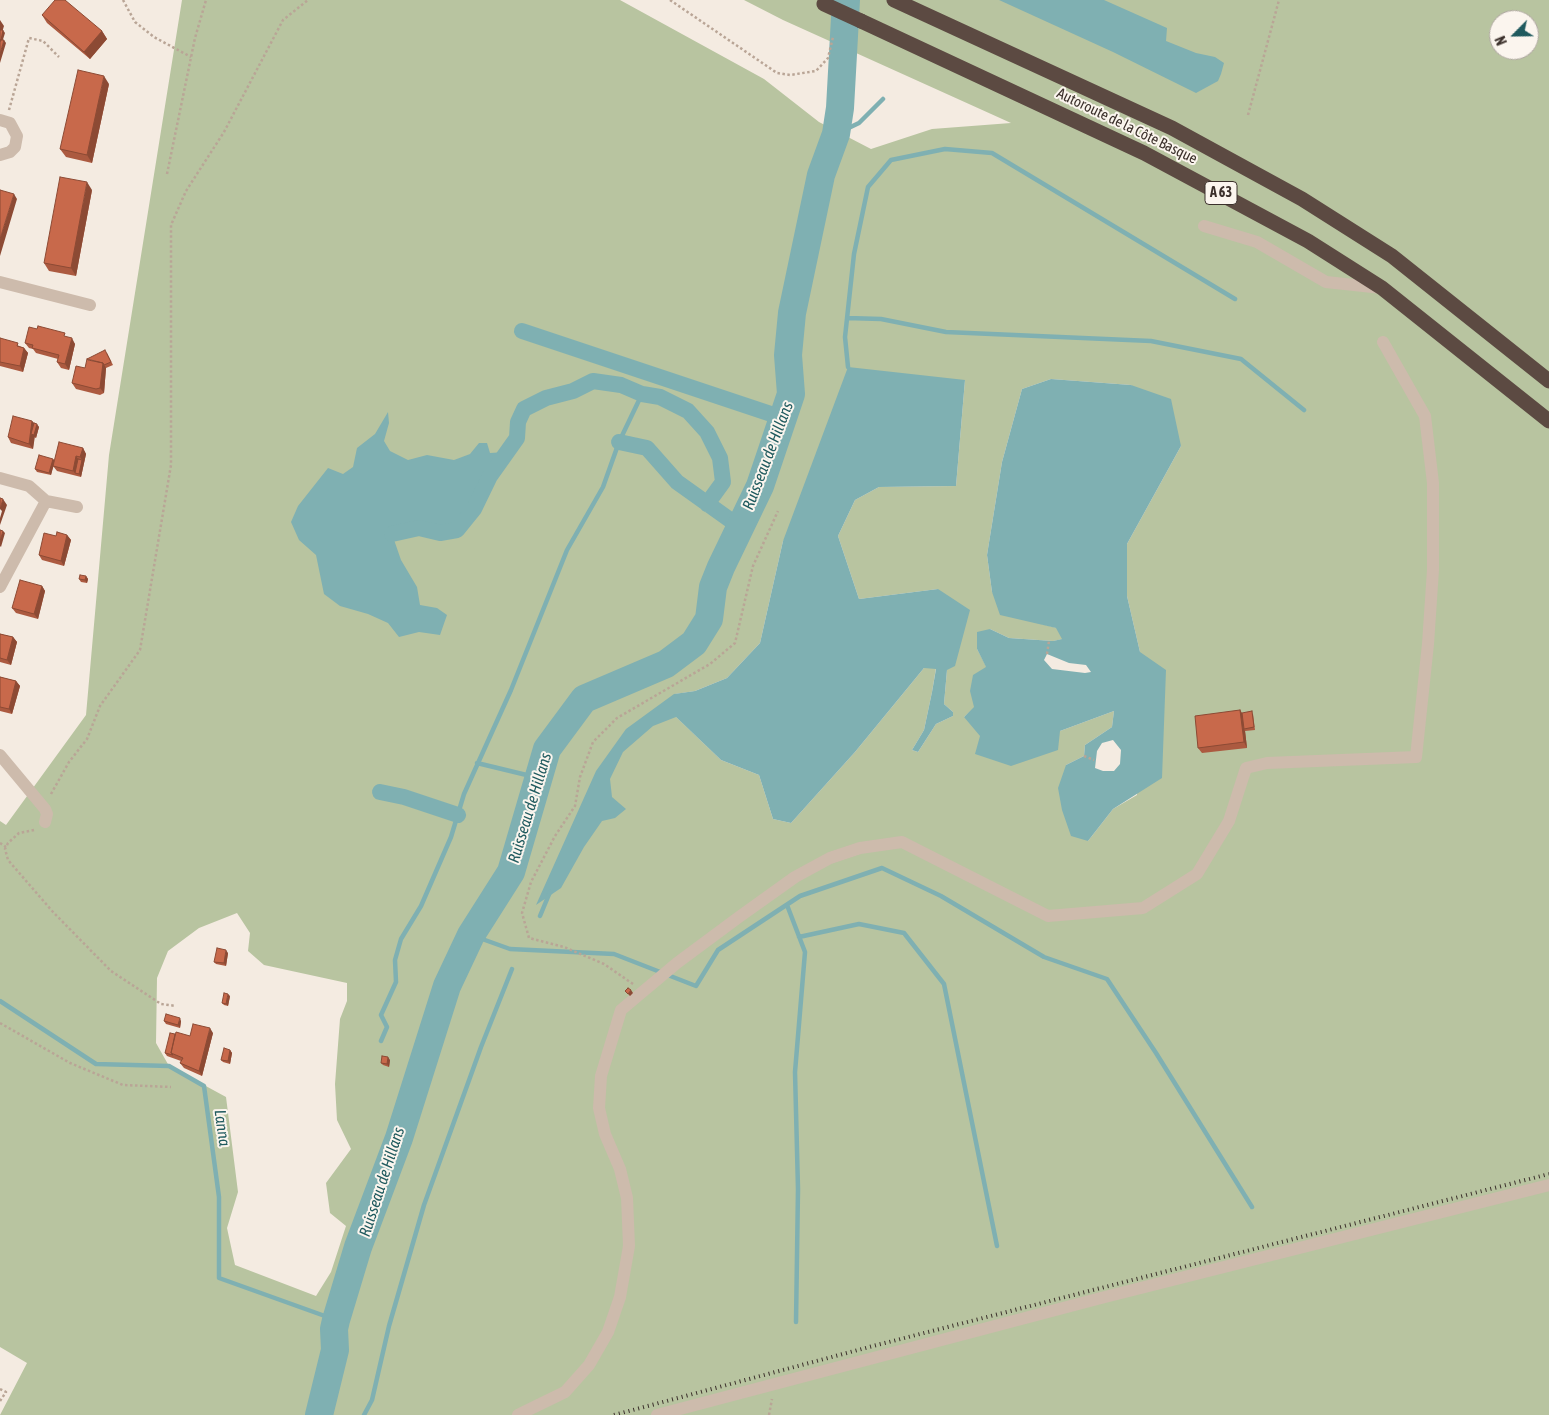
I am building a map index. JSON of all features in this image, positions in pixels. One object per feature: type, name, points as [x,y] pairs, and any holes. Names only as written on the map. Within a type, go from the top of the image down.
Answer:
[{"type":"highway","name":"Autoroute de la Côte Basque","points":[[894,0],[1172,128],[1302,199],[1353,229],[1392,256],[1549,381]]},
{"type":"highway","name":"Autoroute de la Côte Basque","points":[[820,2],[1144,153],[1308,241],[1382,288],[1549,421]]},
{"type":"street","points":[[0,155],[10,152],[17,141],[14,126],[3,120]]},
{"type":"street","points":[[1204,226],[1257,242],[1326,282],[1382,288]]},
{"type":"street","points":[[0,282],[90,305]]},
{"type":"street","points":[[518,1415],[565,1392],[589,1365],[608,1332],[620,1297],[629,1246],[627,1198],[620,1169],[606,1134],[599,1108],[601,1076],[621,1010],[677,963],[795,877],[830,858],[860,848],[902,842],[1048,916],[1143,908],[1197,874],[1229,821],[1246,768],[1267,763],[1416,757],[1428,644],[1433,570],[1433,483],[1424,416],[1384,342]]},
{"type":"street","points":[[0,478],[29,486],[46,501],[77,507]]},
{"type":"street","points":[[0,587],[46,501]]},
{"type":"street","points":[[0,755],[45,816]]},
{"type":"street","points":[[657,1415],[1101,1298],[1549,1185]]},
{"type":"path","points":[[123,0],[135,22],[154,38],[191,57]]},
{"type":"path","points":[[167,174],[191,57],[206,0]]},
{"type":"path","points":[[6,847],[19,833],[38,828],[69,762],[87,739],[100,706],[140,650],[171,465],[171,224],[186,191],[224,132],[283,20],[308,0]]},
{"type":"path","points":[[670,0],[777,72],[790,75],[816,71],[828,58],[833,37]]},
{"type":"path","points":[[1248,115],[1279,0]]},
{"type":"path","points":[[3,120],[29,38],[43,41],[59,58]]},
{"type":"path","points":[[642,994],[632,983],[604,964],[564,947],[529,938],[522,913],[531,882],[555,836],[575,806],[580,777],[593,742],[617,718],[710,664],[735,644],[753,566],[778,511]]},
{"type":"path","points":[[1047,654],[1049,641]]},
{"type":"path","points":[[1084,756],[1094,760]]},
{"type":"path","points":[[0,843],[6,847],[8,860],[53,912],[111,971],[161,1004],[176,1006]]},
{"type":"path","points":[[0,1023],[70,1063],[123,1085],[171,1087]]},
{"type":"path","points":[[0,1389],[6,1392],[0,1401]]},
{"type":"green space","points":[[182,0],[620,0],[764,79],[819,122],[871,149],[932,129],[1011,123],[783,20],[744,0],[1549,0],[1549,1415],[0,1415],[27,1363],[0,1347],[0,821],[6,825],[86,715],[109,455]],"holes":[[[1051,379],[1131,385],[1181,446],[1127,544],[1127,596],[1140,652],[1137,795],[1113,809],[1088,841],[1066,765],[1084,756],[1085,745],[1112,727],[1114,711],[1060,731],[964,717],[974,708],[987,668],[977,649],[990,629],[1009,638],[1053,641],[1063,639],[1057,628],[1030,621],[992,592],[987,555],[1002,462],[1022,389]],[[965,380],[956,486],[879,487],[855,500],[838,536],[859,599],[938,589],[947,670],[944,704],[953,712],[953,716],[936,724],[918,752],[912,750],[924,730],[936,668],[924,668],[855,752],[791,823],[773,819],[759,775],[721,760],[672,713],[675,694],[695,691],[727,678],[760,643],[783,541]],[[237,913],[250,933],[248,951],[264,965],[347,983],[347,1001],[340,1019],[335,1084],[337,1120],[351,1149],[326,1183],[330,1213],[346,1226],[331,1272],[316,1296],[235,1265],[227,1228],[238,1192],[226,1097],[169,1066],[156,1043],[157,978],[168,951],[199,928]]]},
{"type":"water","points":[[999,0],[1104,0],[1167,28],[1166,41],[1196,53],[1215,57],[1224,63],[1221,74],[1218,81],[1196,93],[1113,52]]},
{"type":"water","points":[[848,367],[965,380],[956,486],[879,487],[855,500],[838,536],[859,599],[938,589],[970,610],[955,666],[947,670],[944,704],[953,712],[953,716],[936,724],[918,752],[912,750],[924,730],[936,669],[924,668],[855,752],[791,823],[773,819],[759,775],[721,760],[676,717],[653,726],[623,752],[610,779],[612,797],[626,809],[615,818],[602,821],[584,847],[561,888],[536,905],[596,771],[626,729],[674,694],[695,691],[727,678],[760,643],[783,541]]},
{"type":"water","points":[[1051,379],[1131,385],[1171,399],[1181,446],[1127,544],[1127,596],[1140,652],[1166,670],[1162,778],[1113,809],[1088,841],[1071,836],[1062,810],[1058,788],[1066,765],[1084,756],[1085,745],[1112,727],[1114,711],[1060,731],[1058,750],[1011,766],[975,754],[980,736],[964,717],[974,707],[970,691],[973,675],[986,667],[977,649],[977,632],[990,629],[1009,638],[1053,641],[1062,639],[1056,628],[1000,615],[992,592],[987,555],[1002,462],[1022,389]],"holes":[[[1047,654],[1069,663],[1086,665],[1091,672],[1052,669],[1044,660]],[[1113,740],[1121,750],[1120,764],[1114,771],[1103,771],[1095,768],[1097,751],[1102,743]]]},
{"type":"water","points":[[388,412],[389,423],[384,441],[390,451],[408,460],[427,455],[454,460],[470,454],[479,443],[487,443],[490,453],[506,452],[490,476],[474,509],[457,530],[440,533],[419,528],[392,534],[401,560],[417,587],[420,605],[437,608],[447,615],[440,635],[419,632],[399,637],[388,623],[368,614],[340,606],[324,594],[316,555],[299,540],[291,522],[298,506],[328,468],[343,474],[353,467],[357,448],[375,434]]},
{"type":"building","points":[[55,0],[65,0],[102,31],[84,52],[42,15]]},
{"type":"building","points":[[0,30],[3,30],[1,40],[0,39]]},
{"type":"building","points":[[4,40],[0,54],[0,42]]},
{"type":"building","points":[[78,70],[104,76],[87,155],[60,149]]},
{"type":"building","points":[[60,177],[87,182],[71,268],[44,263]]},
{"type":"building","points":[[0,190],[14,194],[0,239]]},
{"type":"building","points":[[38,326],[65,333],[64,336],[72,338],[65,364],[57,362],[59,355],[32,348],[33,345],[25,343],[29,327],[37,329]]},
{"type":"building","points":[[0,338],[18,343],[17,346],[24,348],[20,366],[0,362]]},
{"type":"building","points":[[105,350],[111,362],[104,365],[103,363],[87,359]]},
{"type":"building","points":[[87,359],[103,363],[100,388],[96,389],[72,383],[76,366],[85,368]]},
{"type":"building","points":[[13,416],[32,421],[29,444],[8,437]]},
{"type":"building","points":[[34,423],[37,424],[34,435],[31,434]]},
{"type":"building","points":[[59,442],[83,448],[80,457],[76,456],[73,471],[53,466]]},
{"type":"building","points":[[39,455],[53,459],[49,473],[35,469]]},
{"type":"building","points":[[78,459],[82,460],[79,474],[75,473]]},
{"type":"building","points":[[0,498],[3,499],[0,509]]},
{"type":"building","points":[[0,530],[3,531],[0,541]]},
{"type":"building","points":[[57,532],[67,535],[61,561],[39,555],[44,533],[56,536]]},
{"type":"building","points":[[80,575],[86,576],[85,580],[79,579]]},
{"type":"building","points":[[20,580],[42,586],[34,614],[12,608]]},
{"type":"building","points":[[0,634],[13,637],[7,660],[0,658]]},
{"type":"building","points":[[0,677],[16,681],[9,709],[0,707]]},
{"type":"building","points":[[1240,710],[1244,742],[1198,748],[1195,716]]},
{"type":"building","points":[[1252,711],[1254,727],[1244,729],[1242,713]]},
{"type":"building","points":[[217,948],[226,950],[224,963],[214,962]]},
{"type":"building","points":[[628,988],[631,990],[628,994],[625,991]]},
{"type":"building","points":[[224,993],[228,994],[226,1004],[222,1003]]},
{"type":"building","points":[[166,1014],[180,1018],[178,1025],[164,1021]]},
{"type":"building","points":[[193,1024],[210,1028],[199,1071],[180,1063],[183,1058],[171,1053],[176,1032],[190,1036]]},
{"type":"building","points":[[170,1033],[175,1034],[171,1053],[173,1055],[165,1053]]},
{"type":"building","points":[[224,1048],[230,1050],[228,1061],[221,1060]]},
{"type":"building","points":[[382,1056],[388,1057],[387,1064],[381,1063]]},
{"type":"waterway","name":"Ruisseau de Hillans","points":[[319,1415],[335,1350],[334,1329],[336,1320],[358,1247],[399,1138],[447,986],[471,935],[511,872],[547,749],[584,699],[666,664],[694,643],[709,619],[713,587],[721,567],[760,486],[791,394],[788,355],[792,313],[821,175],[836,134],[840,108],[846,0]]},
{"type":"waterway","points":[[836,134],[859,123],[883,99]]},
{"type":"waterway","points":[[848,367],[845,337],[854,254],[868,187],[891,160],[945,149],[992,153],[1235,299]]},
{"type":"waterway","points":[[847,318],[881,319],[946,332],[1151,341],[1241,359],[1304,410]]},
{"type":"waterway","points":[[522,331],[783,418]]},
{"type":"waterway","points":[[392,534],[419,528],[440,533],[457,530],[474,509],[490,476],[517,438],[518,422],[524,409],[546,398],[573,391],[593,381],[621,385],[642,394],[660,397],[688,411],[707,432],[720,458],[723,482],[707,504]]},
{"type":"waterway","points":[[381,1041],[387,1027],[381,1015],[396,982],[395,960],[401,939],[421,906],[451,837],[464,794],[511,690],[567,550],[603,487],[619,442],[642,394]]},
{"type":"waterway","points":[[619,442],[647,448],[677,482],[740,527]]},
{"type":"waterway","points":[[477,763],[539,778]]},
{"type":"waterway","points":[[380,792],[404,797],[458,815]]},
{"type":"waterway","points":[[471,935],[510,949],[614,954],[696,986],[718,950],[800,896],[882,868],[941,896],[1044,957],[1107,979],[1156,1053],[1252,1207]]},
{"type":"waterway","points":[[540,916],[550,892]]},
{"type":"waterway","points":[[787,905],[805,952],[795,1072],[798,1189],[796,1322]]},
{"type":"waterway","points":[[799,937],[859,924],[904,933],[944,984],[997,1246]]},
{"type":"waterway","points":[[364,1415],[372,1400],[389,1326],[424,1205],[481,1047],[512,969]]},
{"type":"waterway","name":"Lanna","points":[[0,1001],[96,1064],[169,1066],[204,1086],[219,1197],[219,1278],[336,1320]]},
{"type":"railway","points":[[614,1415],[873,1346],[1549,1174]]}]
